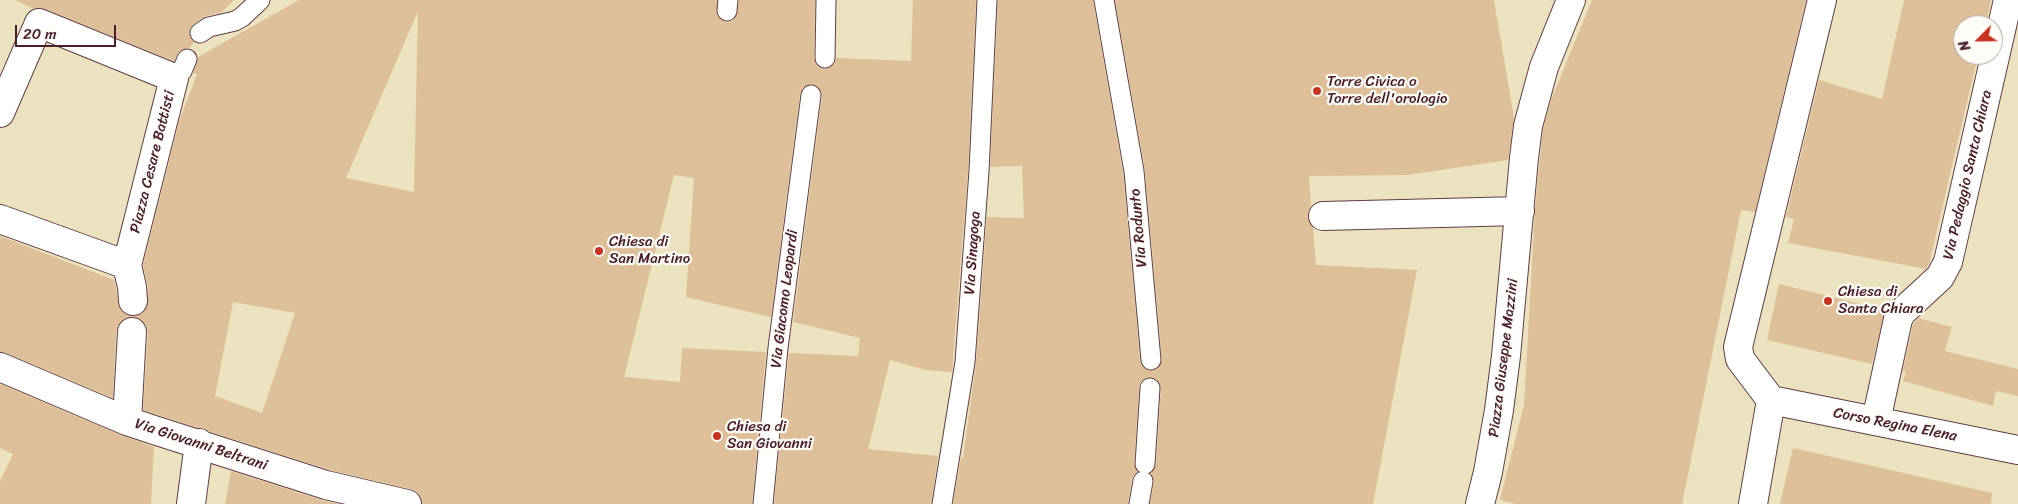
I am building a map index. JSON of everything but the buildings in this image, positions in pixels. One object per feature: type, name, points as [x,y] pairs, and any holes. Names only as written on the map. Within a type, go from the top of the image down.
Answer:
[{"type":"street","name":"Piazza Giuseppe Mazzini","points":[[1480,504],[1488,472],[1499,410],[1524,158],[1533,102],[1555,36],[1572,0]]},
{"type":"street","points":[[1753,504],[1771,400],[1740,359],[1738,347],[1822,0]]},
{"type":"street","name":"Via Pedaggio Santa Chiara","points":[[1876,421],[1898,319],[1902,312],[1940,277],[1948,262],[2008,0]]},
{"type":"street","name":"Piazza Cesare Battisti","points":[[0,113],[39,23],[180,68],[127,265]]},
{"type":"street","points":[[1323,216],[1520,211]]},
{"type":"street","points":[[0,219],[127,265],[133,301]]},
{"type":"street","points":[[126,421],[132,332]]},
{"type":"street","name":"Via Giovanni Beltrani","points":[[0,367],[126,421],[326,485],[408,504]]},
{"type":"street","name":"Corso Regina Elena","points":[[1771,400],[2018,450]]},
{"type":"street","points":[[191,504],[199,443]]},
{"type":"lane","points":[[200,33],[209,27],[235,21],[249,12],[260,0]]},
{"type":"lane","points":[[824,58],[826,0]]},
{"type":"lane","name":"Via Sinagoga","points":[[942,504],[965,362],[979,171],[987,0]]},
{"type":"lane","name":"Via Rodunto","points":[[1104,0],[1122,98],[1138,205],[1151,360]]},
{"type":"lane","name":"Via Giacomo Leopardi","points":[[763,504],[779,340],[811,95]]},
{"type":"lane","points":[[1139,504],[1144,473],[1150,388]]},
{"type":"place","name":"Torre Civica o Torre dell'orologio","points":[[1317,91]]},
{"type":"place","name":"Chiesa di San Martino","points":[[599,251]]},
{"type":"place","name":"Chiesa di Santa Chiara","points":[[1828,301]]},
{"type":"place","name":"Chiesa di San Giovanni","points":[[717,436]]}]
